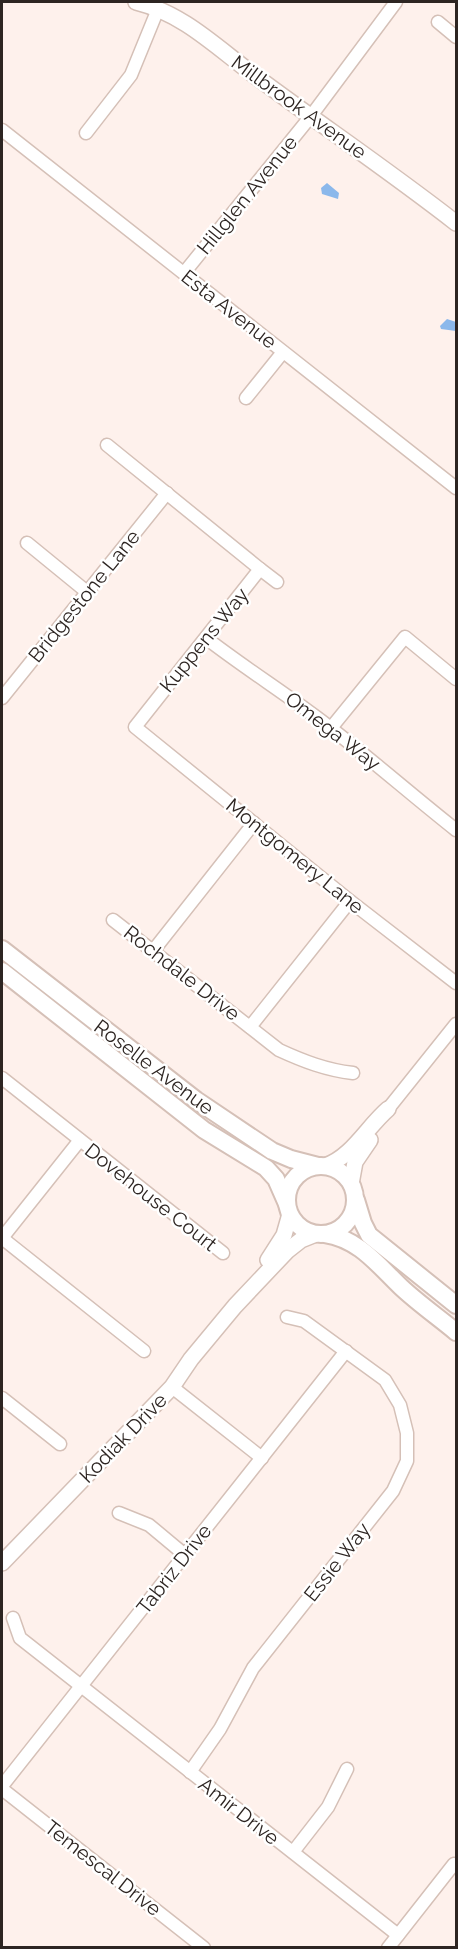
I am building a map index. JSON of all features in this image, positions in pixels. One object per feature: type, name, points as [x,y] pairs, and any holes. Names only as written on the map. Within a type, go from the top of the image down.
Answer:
[{"type":"main road","name":"Roselle Avenue","points":[[2,949],[196,1100],[279,1155],[321,1166]]},
{"type":"main road","name":"Roselle Avenue","points":[[2,971],[204,1130],[266,1168],[276,1179],[289,1209]]},
{"type":"main road","points":[[456,1305],[369,1235],[353,1191],[341,1172],[321,1166],[302,1171],[293,1180],[288,1191],[289,1209],[299,1226],[320,1234],[339,1237],[358,1246],[402,1288],[456,1332]]},
{"type":"main road","points":[[320,1234],[337,1230],[347,1222],[353,1212],[353,1191]]},
{"type":"street","name":"Millbrook Avenue","points":[[136,2],[181,19],[456,223]]},
{"type":"street","name":"Hillglen Avenue","points":[[184,273],[311,116],[396,2]]},
{"type":"street","points":[[87,133],[131,75],[158,9]]},
{"type":"street","points":[[438,22],[456,37]]},
{"type":"street","name":"Esta Avenue","points":[[2,130],[456,488]]},
{"type":"street","points":[[246,398],[283,352]]},
{"type":"street","points":[[107,445],[260,569]]},
{"type":"street","name":"Bridgestone Lane","points":[[4,689],[167,494]]},
{"type":"street","points":[[27,543],[87,592]]},
{"type":"street","name":"Kuppens Way","points":[[135,727],[260,569],[277,582]]},
{"type":"street","points":[[331,728],[405,637],[456,679]]},
{"type":"street","name":"Omega Way","points":[[206,638],[248,670],[280,689],[331,728],[456,830]]},
{"type":"street","name":"Montgomery Lane","points":[[135,727],[350,901],[456,983]]},
{"type":"street","points":[[153,951],[254,823]]},
{"type":"street","points":[[250,1027],[350,901]]},
{"type":"street","name":"Rochdale Drive","points":[[112,920],[279,1050],[332,1071],[353,1073]]},
{"type":"street","points":[[321,1166],[343,1156],[372,1123],[388,1109],[456,1024]]},
{"type":"street","name":"Dovehouse Court","points":[[2,1078],[223,1253]]},
{"type":"street","points":[[353,1191],[355,1162],[379,1128],[388,1109]]},
{"type":"street","points":[[80,1140],[2,1238],[144,1351]]},
{"type":"street","name":"Kodiak Drive","points":[[235,1306],[284,1235],[289,1209]]},
{"type":"street","name":"Kodiak Drive","points":[[2,1560],[172,1387],[191,1359],[235,1306],[292,1246],[320,1234]]},
{"type":"street","name":"Essie Way","points":[[190,1772],[220,1729],[253,1668],[393,1491],[407,1461],[407,1433],[400,1405],[385,1380],[304,1322],[287,1317]]},
{"type":"street","name":"Tabriz Drive","points":[[2,1787],[346,1351]]},
{"type":"street","points":[[172,1387],[262,1458]]},
{"type":"street","points":[[2,1398],[60,1444]]},
{"type":"street","points":[[119,1513],[149,1525],[185,1555]]},
{"type":"street","name":"Amir Drive","points":[[13,1618],[20,1638],[398,1935]]},
{"type":"street","points":[[293,1852],[328,1806],[347,1769]]},
{"type":"street","name":"Temescal Drive","points":[[2,1787],[204,1947]]},
{"type":"street","points":[[388,1947],[454,1864]]},
{"type":"water","points":[[327,183],[339,193],[338,199],[322,194],[321,188]]},
{"type":"water","points":[[447,319],[456,322],[456,331],[441,329],[440,326]]}]
